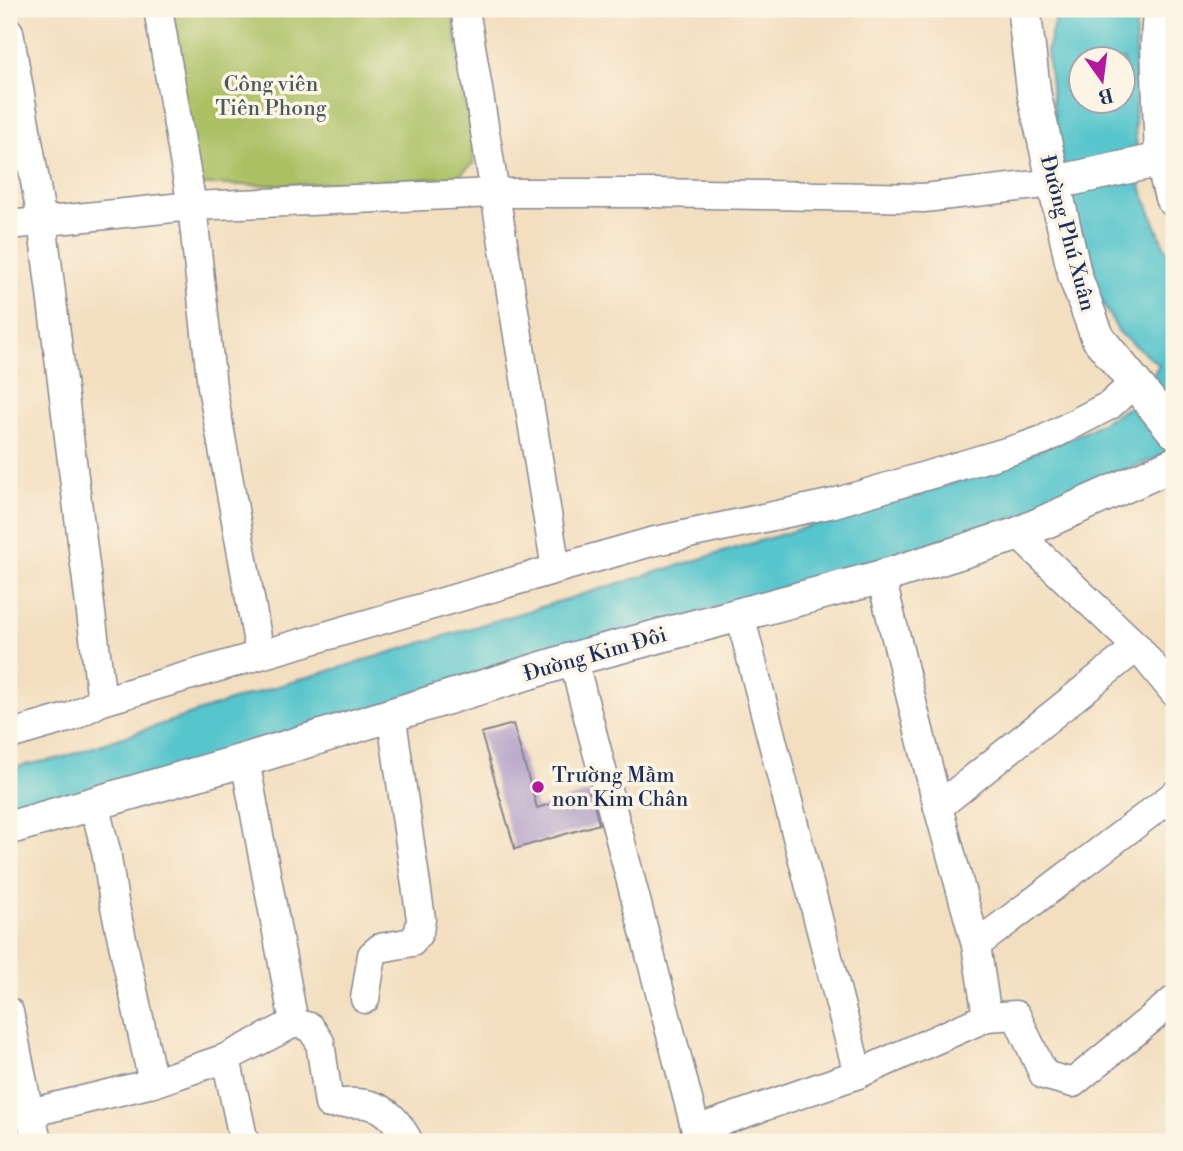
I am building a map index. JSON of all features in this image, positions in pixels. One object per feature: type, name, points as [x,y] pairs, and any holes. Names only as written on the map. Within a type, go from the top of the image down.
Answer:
[{"type":"main road","points":[[1161,9],[1164,159],[1174,197]]},
{"type":"street","points":[[158,9],[192,206],[212,387],[260,654]]},
{"type":"street","points":[[464,9],[556,569]]},
{"type":"street","name":"Đường Phú Xuân","points":[[1026,9],[1034,94],[1075,276],[1098,338],[1174,431]]},
{"type":"street","points":[[9,32],[42,221],[102,701]]},
{"type":"street","points":[[9,225],[192,206],[494,193],[924,198],[1053,183],[1164,159]]},
{"type":"street","points":[[9,735],[71,717],[102,701],[651,542],[834,503],[1033,444],[1110,405],[1133,384]]},
{"type":"street","name":"Đường Kim Đôi","points":[[9,828],[245,760],[573,659],[881,577],[1017,534],[1174,464]]},
{"type":"street","points":[[1017,534],[1137,647],[1174,692]]},
{"type":"street","points":[[881,577],[937,807],[976,944],[987,1017]]},
{"type":"street","points":[[740,615],[858,1074]]},
{"type":"street","points":[[937,807],[1137,647]]},
{"type":"street","points":[[573,659],[698,1136],[858,1074],[987,1017],[1016,1015],[1044,1075],[1073,1083],[1174,1000]]},
{"type":"street","points":[[365,999],[372,955],[380,948],[412,942],[419,932],[421,919],[391,713]]},
{"type":"street","points":[[245,760],[294,1023]]},
{"type":"street","points":[[976,944],[1174,795]]},
{"type":"street","points":[[94,804],[153,1083]]},
{"type":"street","points":[[9,1013],[29,1114],[38,1142]]},
{"type":"street","points":[[29,1114],[153,1083],[226,1058],[294,1023],[310,1027],[320,1042],[329,1104],[378,1106],[397,1120],[409,1142]]},
{"type":"street","points":[[226,1058],[244,1142]]},
{"type":"green space","name":"Công viên Tiên Phong","points":[[166,9],[452,9],[473,164],[457,177],[445,178],[287,185],[199,185]]},
{"type":"water","points":[[1058,9],[1136,9],[1136,46],[1068,46],[1068,116],[1135,116],[1141,187],[1174,265],[1174,450],[1020,516],[9,820],[9,768],[61,758],[239,698],[975,476],[1085,432],[1134,404],[1159,365],[1119,332],[1085,272],[1058,147],[1047,50]]},
{"type":"building","points":[[513,724],[537,808],[591,792],[599,824],[515,849],[481,733]]},
{"type":"place","name":"Trường Mầm non Kim Chân","points":[[538,787]]}]
